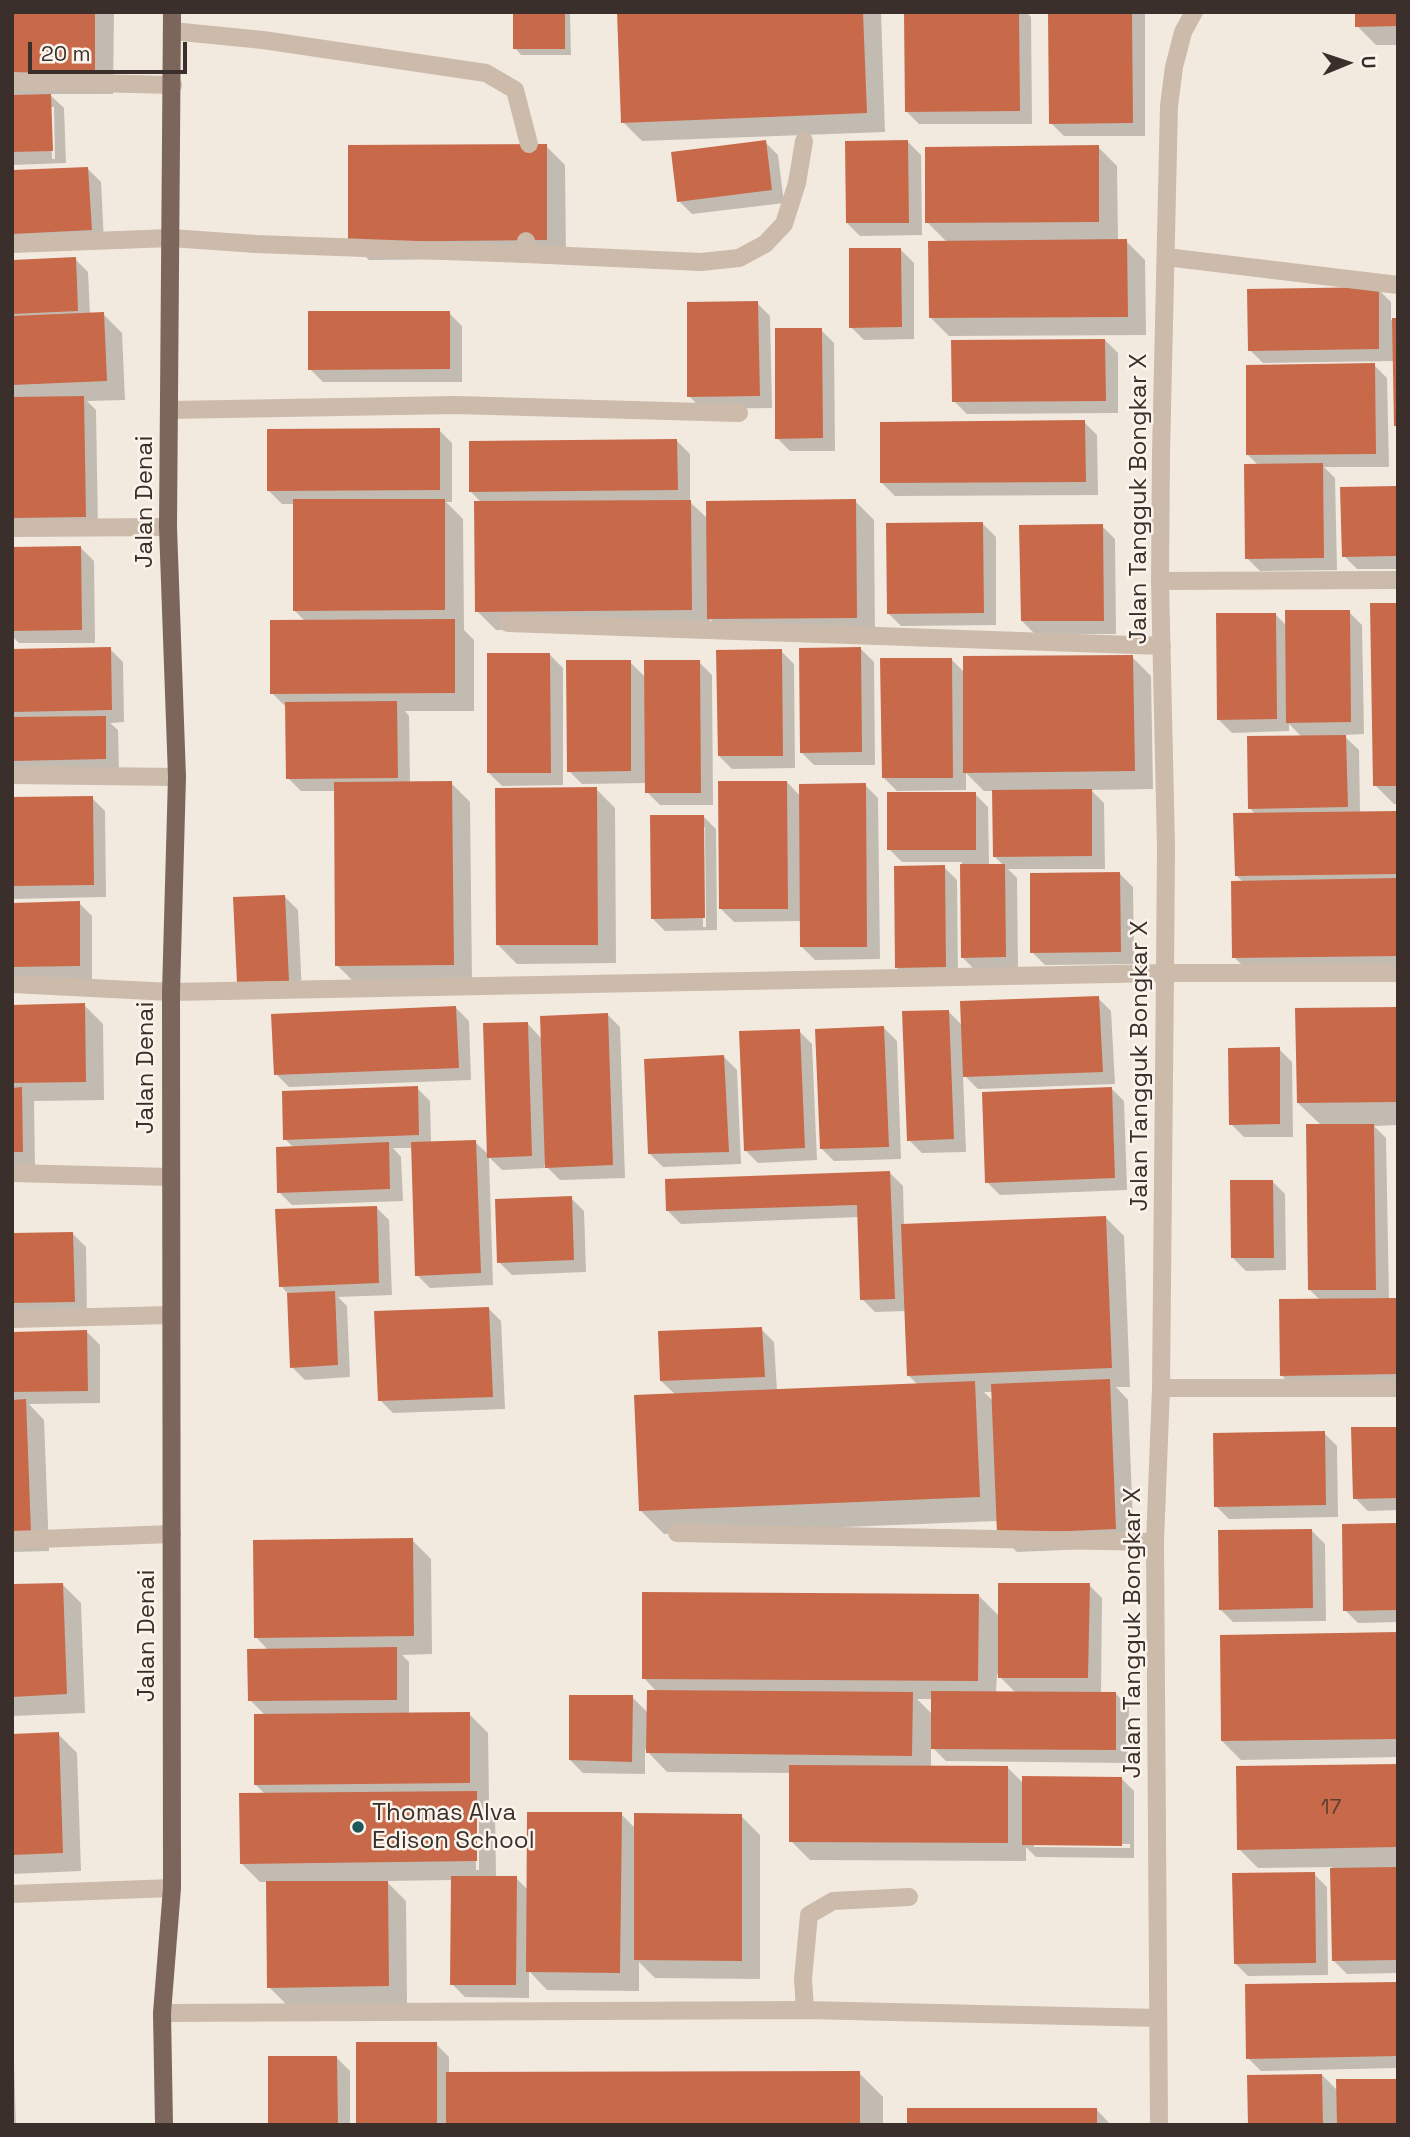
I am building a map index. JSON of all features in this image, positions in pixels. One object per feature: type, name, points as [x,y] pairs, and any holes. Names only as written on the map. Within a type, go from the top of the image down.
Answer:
[{"type":"main road","name":"Jalan Denai","points":[[164,2125],[162,2013],[172,1888],[171,992],[177,777],[168,527],[172,12]]},
{"type":"street","name":"Jalan Tangguk Bongkar X","points":[[1159,2125],[1155,1542],[1161,1388],[1166,973],[1160,581],[1169,106],[1180,44],[1194,12]]},
{"type":"street","points":[[172,31],[263,40],[486,73],[515,90],[529,144]]},
{"type":"street","points":[[12,81],[173,85]]},
{"type":"street","points":[[12,244],[170,238],[256,244],[526,247],[701,262],[739,258],[765,244],[784,224],[797,183],[804,141]]},
{"type":"street","points":[[1166,257],[1398,285]]},
{"type":"street","points":[[169,410],[456,405],[739,413]]},
{"type":"street","points":[[12,528],[168,527]]},
{"type":"street","points":[[1160,581],[1398,580]]},
{"type":"street","points":[[508,623],[1162,646]]},
{"type":"street","points":[[12,775],[177,777]]},
{"type":"street","points":[[12,984],[171,992],[1166,973],[1398,973]]},
{"type":"street","points":[[12,1173],[171,1177]]},
{"type":"street","points":[[12,1319],[171,1315]]},
{"type":"street","points":[[1161,1388],[1398,1388]]},
{"type":"street","points":[[677,1533],[1155,1542]]},
{"type":"street","points":[[12,1540],[172,1534]]},
{"type":"street","points":[[12,1894],[172,1888]]},
{"type":"street","points":[[805,2010],[803,1979],[809,1915],[833,1900],[909,1897]]},
{"type":"street","points":[[162,2013],[805,2010],[1158,2018]]},
{"type":"building","points":[[12,12],[95,12],[95,76],[12,76]]},
{"type":"building","points":[[513,12],[565,12],[565,49],[513,49]]},
{"type":"building","points":[[617,12],[863,12],[867,113],[621,123]]},
{"type":"building","points":[[904,12],[1019,12],[1020,111],[905,112]]},
{"type":"building","points":[[1048,12],[1132,12],[1133,123],[1049,124]]},
{"type":"building","points":[[1355,12],[1398,12],[1398,26],[1355,27]]},
{"type":"building","points":[[51,94],[53,151],[12,152],[12,95]]},
{"type":"building","points":[[766,140],[772,190],[677,202],[671,152]]},
{"type":"building","points":[[908,140],[909,223],[846,223],[845,141]]},
{"type":"building","points":[[547,144],[547,240],[348,242],[348,145]]},
{"type":"building","points":[[1099,145],[1099,222],[925,223],[925,147]]},
{"type":"building","points":[[88,167],[92,230],[12,234],[12,170]]},
{"type":"building","points":[[1127,239],[1128,317],[929,318],[928,241]]},
{"type":"building","points":[[849,248],[901,248],[902,327],[849,328]]},
{"type":"building","points":[[76,257],[78,311],[12,314],[12,260]]},
{"type":"building","points":[[1379,287],[1379,349],[1248,351],[1247,289]]},
{"type":"building","points":[[758,301],[760,396],[687,397],[687,302]]},
{"type":"building","points":[[308,311],[450,311],[450,369],[308,370]]},
{"type":"building","points":[[104,312],[107,381],[12,385],[12,316]]},
{"type":"building","points":[[1392,318],[1398,318],[1398,426],[1394,426]]},
{"type":"building","points":[[775,328],[822,328],[823,438],[775,439]]},
{"type":"building","points":[[1105,339],[1106,401],[952,402],[951,340]]},
{"type":"building","points":[[1375,363],[1376,454],[1246,455],[1246,365]]},
{"type":"building","points":[[84,396],[86,517],[12,518],[12,397]]},
{"type":"building","points":[[1085,420],[1086,482],[880,483],[880,422]]},
{"type":"building","points":[[440,428],[440,490],[267,491],[267,429]]},
{"type":"building","points":[[677,439],[678,490],[469,492],[469,441]]},
{"type":"building","points":[[1323,463],[1324,558],[1245,559],[1244,464]]},
{"type":"building","points":[[1398,486],[1398,556],[1342,557],[1340,487]]},
{"type":"building","points":[[293,499],[445,499],[445,610],[293,611]]},
{"type":"building","points":[[856,499],[857,618],[707,619],[706,501]]},
{"type":"building","points":[[691,500],[692,610],[475,612],[474,501]]},
{"type":"building","points":[[983,522],[984,613],[887,614],[886,523]]},
{"type":"building","points":[[1103,524],[1104,621],[1021,621],[1019,525]]},
{"type":"building","points":[[81,546],[82,630],[12,631],[12,547]]},
{"type":"building","points":[[1370,603],[1398,603],[1398,786],[1373,786]]},
{"type":"building","points":[[1285,610],[1350,610],[1351,722],[1286,723]]},
{"type":"building","points":[[1216,613],[1276,613],[1277,719],[1217,720]]},
{"type":"building","points":[[455,619],[455,693],[270,694],[270,620]]},
{"type":"building","points":[[111,647],[112,710],[12,712],[12,649]]},
{"type":"building","points":[[861,647],[862,752],[800,753],[799,648]]},
{"type":"building","points":[[782,649],[783,756],[718,756],[716,650]]},
{"type":"building","points":[[487,653],[550,653],[551,773],[487,773]]},
{"type":"building","points":[[1133,655],[1135,771],[963,773],[963,656]]},
{"type":"building","points":[[880,658],[952,658],[953,778],[882,778]]},
{"type":"building","points":[[566,660],[631,660],[631,771],[567,772]]},
{"type":"building","points":[[644,660],[700,660],[701,793],[645,793]]},
{"type":"building","points":[[397,701],[398,778],[286,779],[285,702]]},
{"type":"building","points":[[106,716],[106,759],[12,761],[12,717]]},
{"type":"building","points":[[1346,735],[1348,807],[1248,809],[1247,736]]},
{"type":"building","points":[[452,781],[454,965],[335,966],[334,782]]},
{"type":"building","points":[[718,781],[787,781],[788,909],[719,909]]},
{"type":"building","points":[[866,783],[867,947],[800,947],[799,784]]},
{"type":"building","points":[[597,787],[598,945],[496,945],[495,788]]},
{"type":"building","points":[[1092,789],[1092,856],[993,857],[992,790]]},
{"type":"building","points":[[887,792],[976,792],[976,850],[887,850]]},
{"type":"building","points":[[93,796],[94,885],[12,886],[12,797]]},
{"type":"building","points":[[1398,811],[1398,874],[1235,876],[1233,813]]},
{"type":"building","points":[[650,815],[704,815],[705,918],[651,919]]},
{"type":"building","points":[[960,864],[1005,864],[1006,957],[961,958]]},
{"type":"building","points":[[945,865],[946,967],[895,968],[894,866]]},
{"type":"building","points":[[1120,872],[1121,952],[1030,953],[1030,873]]},
{"type":"building","points":[[1398,878],[1398,956],[1232,958],[1231,881]]},
{"type":"building","points":[[285,895],[289,981],[237,983],[233,897]]},
{"type":"building","points":[[80,901],[80,966],[12,967],[12,903]]},
{"type":"building","points":[[1099,996],[1103,1072],[963,1077],[960,1001]]},
{"type":"building","points":[[85,1003],[86,1082],[12,1083],[12,1005]]},
{"type":"building","points":[[456,1006],[459,1068],[274,1075],[271,1014]]},
{"type":"building","points":[[1398,1007],[1398,1102],[1297,1103],[1295,1008]]},
{"type":"building","points":[[949,1010],[954,1139],[907,1141],[902,1011]]},
{"type":"building","points":[[608,1013],[613,1165],[545,1168],[540,1016]]},
{"type":"building","points":[[528,1022],[532,1156],[487,1158],[483,1023]]},
{"type":"building","points":[[884,1026],[889,1147],[820,1149],[815,1029]]},
{"type":"building","points":[[800,1029],[805,1148],[744,1151],[739,1031]]},
{"type":"building","points":[[1280,1047],[1280,1124],[1229,1125],[1228,1048]]},
{"type":"building","points":[[724,1055],[729,1152],[648,1154],[644,1059]]},
{"type":"building","points":[[418,1086],[419,1135],[283,1140],[282,1091]]},
{"type":"building","points":[[22,1087],[23,1152],[12,1152],[12,1088]]},
{"type":"building","points":[[1112,1087],[1115,1178],[985,1183],[982,1092]]},
{"type":"building","points":[[1306,1124],[1374,1124],[1376,1290],[1308,1290]]},
{"type":"building","points":[[476,1140],[481,1273],[415,1276],[411,1142]]},
{"type":"building","points":[[389,1142],[390,1189],[277,1193],[276,1147]]},
{"type":"building","points":[[890,1171],[895,1299],[860,1300],[857,1205],[666,1211],[665,1179]]},
{"type":"building","points":[[1230,1180],[1273,1180],[1274,1258],[1231,1258]]},
{"type":"building","points":[[572,1196],[574,1260],[497,1263],[495,1199]]},
{"type":"building","points":[[377,1206],[379,1283],[279,1287],[275,1209]]},
{"type":"building","points":[[1106,1216],[1112,1368],[907,1376],[901,1224]]},
{"type":"building","points":[[73,1232],[75,1302],[12,1303],[12,1233]]},
{"type":"building","points":[[335,1291],[338,1365],[290,1368],[287,1293]]},
{"type":"building","points":[[1398,1298],[1398,1374],[1280,1376],[1279,1299]]},
{"type":"building","points":[[489,1307],[493,1397],[378,1401],[374,1311]]},
{"type":"building","points":[[762,1327],[765,1377],[660,1381],[658,1331]]},
{"type":"building","points":[[87,1330],[88,1391],[12,1392],[12,1332]]},
{"type":"building","points":[[1110,1379],[1116,1529],[997,1534],[991,1384]]},
{"type":"building","points":[[975,1381],[980,1497],[639,1511],[634,1395]]},
{"type":"building","points":[[26,1399],[31,1532],[12,1533],[12,1400]]},
{"type":"building","points":[[1351,1427],[1398,1427],[1398,1498],[1353,1499]]},
{"type":"building","points":[[1325,1431],[1326,1505],[1214,1507],[1213,1433]]},
{"type":"building","points":[[1398,1523],[1398,1610],[1343,1611],[1342,1524]]},
{"type":"building","points":[[1312,1529],[1313,1608],[1219,1610],[1218,1530]]},
{"type":"building","points":[[413,1538],[414,1636],[254,1638],[253,1540]]},
{"type":"building","points":[[63,1583],[67,1694],[12,1697],[12,1584]]},
{"type":"building","points":[[998,1583],[1090,1583],[1088,1678],[998,1678]]},
{"type":"building","points":[[642,1592],[979,1594],[978,1681],[642,1679]]},
{"type":"building","points":[[1398,1632],[1398,1739],[1221,1741],[1220,1635]]},
{"type":"building","points":[[397,1647],[397,1700],[248,1701],[247,1649]]},
{"type":"building","points":[[647,1690],[913,1692],[912,1756],[646,1753]]},
{"type":"building","points":[[931,1691],[1116,1692],[1116,1750],[931,1749]]},
{"type":"building","points":[[569,1695],[633,1695],[632,1762],[569,1760]]},
{"type":"building","points":[[470,1712],[470,1783],[254,1785],[254,1714]]},
{"type":"building","points":[[59,1732],[63,1853],[12,1855],[12,1734]]},
{"type":"building","points":[[1398,1764],[1398,1847],[1237,1850],[1236,1766]]},
{"type":"building","points":[[789,1765],[1008,1766],[1008,1843],[789,1842]]},
{"type":"building","points":[[1022,1776],[1122,1777],[1122,1846],[1022,1845]]},
{"type":"building","name":"Thomas Alva Edison School","points":[[477,1791],[477,1861],[240,1864],[239,1793]]},
{"type":"building","points":[[527,1812],[622,1812],[620,1973],[526,1972]]},
{"type":"building","points":[[634,1813],[742,1814],[742,1961],[634,1960]]},
{"type":"building","points":[[1398,1867],[1398,1960],[1332,1961],[1330,1868]]},
{"type":"building","points":[[1315,1872],[1316,1963],[1234,1964],[1232,1873]]},
{"type":"building","points":[[451,1876],[517,1876],[516,1985],[450,1985]]},
{"type":"building","points":[[266,1881],[388,1881],[389,1986],[267,1988]]},
{"type":"building","points":[[1398,1982],[1398,2056],[1246,2059],[1245,1984]]},
{"type":"building","points":[[356,2042],[437,2042],[437,2125],[356,2125]]},
{"type":"building","points":[[268,2056],[337,2056],[338,2125],[268,2125]]},
{"type":"building","points":[[860,2071],[860,2125],[446,2125],[446,2072]]},
{"type":"building","points":[[1322,2074],[1323,2125],[1248,2125],[1247,2075]]},
{"type":"building","points":[[1336,2079],[1398,2079],[1398,2125],[1337,2125]]},
{"type":"building","points":[[907,2108],[1097,2108],[1097,2125],[907,2125]]},
{"type":"place","name":"Thomas Alva Edison School","points":[[358,1827]]}]
